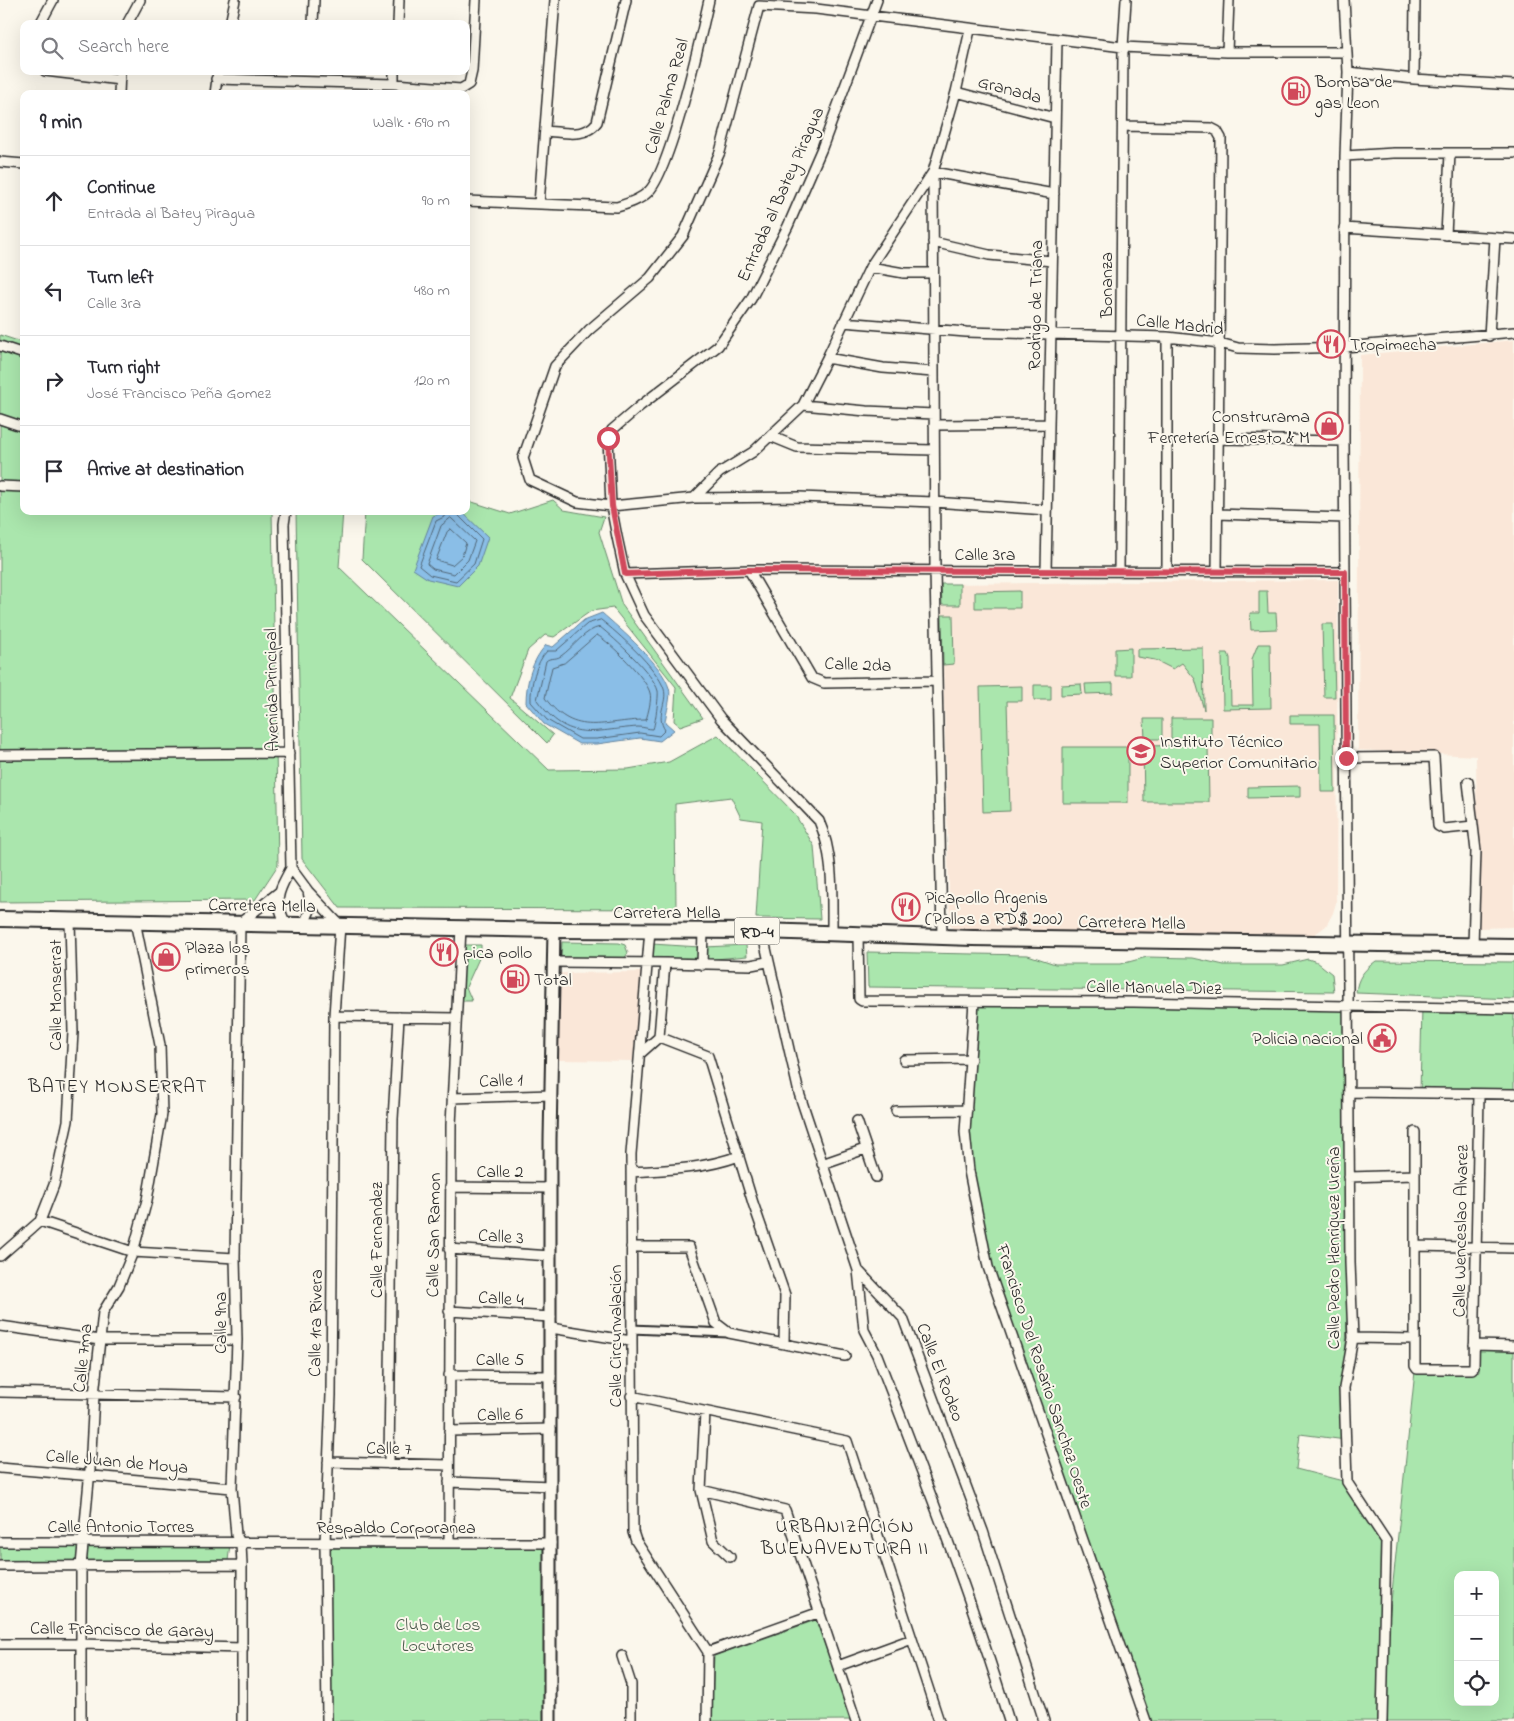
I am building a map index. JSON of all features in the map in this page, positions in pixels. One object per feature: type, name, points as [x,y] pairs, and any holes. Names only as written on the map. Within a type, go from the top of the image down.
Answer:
[{"type":"main road","name":"Carretera Mella","points":[[0,919],[1514,946]]},
{"type":"street","points":[[42,20],[53,0]]},
{"type":"street","points":[[129,20],[140,0]]},
{"type":"street","points":[[231,20],[235,0]]},
{"type":"street","points":[[312,20],[314,0]]},
{"type":"street","points":[[398,20],[399,0]]},
{"type":"street","points":[[215,90],[217,75],[461,89],[468,84],[472,72],[476,0]]},
{"type":"street","points":[[470,201],[539,204],[554,0]]},
{"type":"street","points":[[545,131],[583,133],[591,130],[597,122],[626,0]]},
{"type":"street","name":"Calle Palma Real","points":[[539,204],[617,207],[632,202],[649,192],[666,162],[709,0]]},
{"type":"street","name":"Entrada al Batey Piragua","points":[[832,933],[832,890],[826,837],[818,821],[721,720],[644,615],[625,574],[612,506],[608,438],[612,430],[718,346],[751,299],[788,226],[822,148],[877,0]]},
{"type":"street","name":"Bonanza","points":[[1119,571],[1124,126],[1123,47],[1126,0]]},
{"type":"street","points":[[1227,52],[1229,0]]},
{"type":"street","name":"Calle Pedro Henriquez Ureña","points":[[1344,0],[1348,72],[1344,228],[1344,441],[1347,943],[1350,1092],[1349,1176],[1353,1338],[1344,1388],[1347,1482],[1386,1541],[1382,1721]]},
{"type":"street","points":[[1414,79],[1415,0]]},
{"type":"street","points":[[1047,510],[934,502],[800,497],[694,498],[612,506],[577,502],[530,480],[523,458],[555,366],[589,330],[650,278],[682,236],[720,152],[759,6],[817,5],[870,17],[1123,47],[1227,52],[1346,52]]},
{"type":"street","points":[[942,937],[934,502],[933,172],[956,92],[970,30]]},
{"type":"street","name":"Rodrigo de Triana","points":[[1046,571],[1057,40]]},
{"type":"street","points":[[1348,72],[1414,79],[1514,85]]},
{"type":"street","points":[[119,90],[120,75]]},
{"type":"street","points":[[309,81],[310,75]]},
{"type":"street","points":[[394,75],[394,84]]},
{"type":"street","name":"Granada","points":[[956,92],[1055,118]]},
{"type":"street","points":[[1124,126],[1211,128],[1217,131],[1221,138],[1217,571]]},
{"type":"street","points":[[1345,156],[1394,153],[1514,153]]},
{"type":"street","points":[[1446,235],[1450,153]]},
{"type":"street","points":[[0,162],[20,164]]},
{"type":"street","points":[[694,498],[719,473],[752,452],[803,404],[870,267],[933,172]]},
{"type":"street","points":[[933,172],[1054,194]]},
{"type":"street","points":[[1344,228],[1514,239]]},
{"type":"street","points":[[1489,336],[1495,238]]},
{"type":"street","points":[[933,242],[989,255],[1052,261]]},
{"type":"street","points":[[870,267],[904,273],[932,273]]},
{"type":"street","name":"Calle Madrid","points":[[843,322],[966,332],[1167,337],[1220,343],[1238,348],[1345,347],[1489,336],[1514,332]]},
{"type":"street","points":[[1167,337],[1167,571]]},
{"type":"street","points":[[0,346],[20,353]]},
{"type":"street","points":[[827,358],[883,368],[933,372]]},
{"type":"street","points":[[803,404],[866,411],[934,414]]},
{"type":"street","points":[[0,419],[20,426]]},
{"type":"street","points":[[934,425],[1049,424]]},
{"type":"street","points":[[770,436],[797,447],[934,450]]},
{"type":"street","points":[[1218,439],[1344,441]]},
{"type":"street","points":[[0,486],[20,487]]},
{"type":"street","points":[[1218,514],[1345,518]]},
{"type":"street","name":"Avenida Principal","points":[[285,515],[284,524],[291,868]]},
{"type":"street","name":"Calle 3ra","points":[[625,574],[749,570],[1345,572]]},
{"type":"street","name":"Calle 2da","points":[[749,570],[812,678],[824,683],[937,681]]},
{"type":"street","points":[[0,755],[289,753]]},
{"type":"street","points":[[1346,758],[1434,757],[1438,826],[1444,829],[1474,826]]},
{"type":"street","points":[[1468,782],[1474,826],[1476,866],[1472,945]]},
{"type":"street","points":[[286,924],[277,901],[279,892],[291,868],[308,891],[340,925]]},
{"type":"street","points":[[304,924],[310,908],[308,891]]},
{"type":"street","points":[[240,924],[279,892]]},
{"type":"street","name":"Calle Monserrat","points":[[0,1256],[40,1221],[54,1185],[68,1121],[72,1032],[70,921]]},
{"type":"street","name":"Calle 7ma","points":[[81,1721],[80,1566],[90,1475],[94,1395],[103,1312],[119,1286],[133,1252],[147,1200],[162,1114],[160,1045],[135,921]]},
{"type":"street","name":"Calle 9na","points":[[240,924],[235,1258],[237,1340],[232,1488],[236,1535],[241,1544],[242,1564],[242,1721]]},
{"type":"street","name":"Calle 1ra Rivera","points":[[327,1721],[325,1543],[328,1462],[334,1016],[340,925]]},
{"type":"street","name":"Calle San Ramon","points":[[449,1543],[450,1187],[455,1018],[461,928]]},
{"type":"street","points":[[550,1721],[550,1188],[552,962],[554,930]]},
{"type":"street","name":"Calle Circunvalación","points":[[650,930],[631,1172],[631,1396],[634,1537],[708,1652]]},
{"type":"street","points":[[702,965],[703,931]]},
{"type":"street","name":"Calle El Rodeo","points":[[762,932],[767,962],[799,1093],[858,1270],[903,1318],[983,1531],[1044,1721]]},
{"type":"street","name":"Calle Manuela Diez","points":[[858,934],[860,1001],[1514,1009]]},
{"type":"street","points":[[552,962],[647,962],[702,965],[751,965],[767,962]]},
{"type":"street","points":[[641,1053],[659,1037],[664,963]]},
{"type":"street","name":"Francisco Del Rosario Sanchez Oeste","points":[[974,1002],[965,1132],[969,1171],[988,1267],[1146,1721]]},
{"type":"street","points":[[334,1016],[455,1018]]},
{"type":"street","name":"Calle Fernandez","points":[[389,1464],[393,1119],[399,1017]]},
{"type":"street","points":[[659,1037],[708,1056],[785,1295],[784,1342]]},
{"type":"street","points":[[904,1060],[971,1059]]},
{"type":"street","points":[[1350,1092],[1514,1094]]},
{"type":"street","name":"Calle Wenceslao Alvarez","points":[[1415,1339],[1416,1368],[1472,1369],[1479,1094]]},
{"type":"street","name":"Calle 1","points":[[452,1098],[551,1095]]},
{"type":"street","points":[[896,1111],[966,1110]]},
{"type":"street","points":[[857,1121],[876,1176]]},
{"type":"street","points":[[1353,1338],[1415,1339],[1415,1132]]},
{"type":"street","points":[[822,1164],[865,1148]]},
{"type":"street","points":[[631,1172],[683,1169],[718,1164],[739,1156]]},
{"type":"street","points":[[1349,1176],[1415,1175]]},
{"type":"street","name":"Calle 2","points":[[450,1187],[550,1188]]},
{"type":"street","points":[[40,1221],[133,1252],[235,1258]]},
{"type":"street","points":[[1415,1246],[1514,1248]]},
{"type":"street","points":[[631,1247],[689,1247],[716,1323],[729,1333]]},
{"type":"street","name":"Calle 3","points":[[449,1249],[551,1256]]},
{"type":"street","points":[[858,1270],[864,1330],[877,1355],[943,1527],[976,1617],[1009,1721]]},
{"type":"street","name":"Calle 4","points":[[449,1310],[551,1322],[631,1341]]},
{"type":"street","points":[[0,1326],[100,1340],[237,1340]]},
{"type":"street","points":[[631,1329],[729,1333],[784,1342],[845,1356]]},
{"type":"street","points":[[1474,1345],[1514,1346]]},
{"type":"street","name":"Calle 5","points":[[449,1375],[551,1376]]},
{"type":"street","points":[[0,1392],[236,1397]]},
{"type":"street","points":[[631,1396],[847,1441],[939,1721]]},
{"type":"street","points":[[705,1412],[701,1490],[713,1541],[730,1557]]},
{"type":"street","name":"Calle 6","points":[[449,1431],[551,1429]]},
{"type":"street","name":"Calle 7","points":[[328,1462],[449,1465]]},
{"type":"street","name":"Calle Juan de Moya","points":[[0,1468],[232,1488]]},
{"type":"street","points":[[449,1482],[551,1486]]},
{"type":"street","points":[[701,1490],[785,1510],[856,1721]]},
{"type":"street","name":"Calle Antonio Torres","points":[[0,1542],[241,1544]]},
{"type":"street","name":"Respaldo Corporanea","points":[[241,1544],[551,1542]]},
{"type":"street","points":[[0,1566],[242,1564]]},
{"type":"street","points":[[707,1721],[708,1652],[820,1612]]},
{"type":"street","points":[[838,1666],[912,1639]]},
{"type":"street","name":"Calle Francisco de Garay","points":[[0,1644],[243,1648]]},
{"type":"street","points":[[622,1656],[631,1684],[631,1721]]},
{"type":"shaded area","points":[[1514,340],[1514,927],[1478,928],[1476,756],[1358,750],[1360,355]]},
{"type":"shaded area","name":"Instituto Técnico Superior Comunitario","points":[[1338,580],[1336,903],[1326,926],[1311,937],[956,932],[953,929],[950,925],[941,584]]},
{"type":"shaded area","points":[[642,972],[633,1061],[559,1060],[559,973]]},
{"type":"green space","points":[[0,335],[20,342],[20,515],[272,515],[278,865],[255,900],[0,902]]},
{"type":"green space","points":[[553,500],[564,510],[604,517],[599,532],[622,605],[703,718],[680,726],[674,721],[676,687],[613,608],[591,611],[554,637],[545,635],[528,650],[510,698],[553,735],[547,743],[362,559],[365,515],[470,515],[470,501],[510,514]]},
{"type":"green space","points":[[296,515],[343,515],[339,567],[549,770],[628,769],[669,762],[718,735],[794,813],[814,846],[820,919],[756,918],[762,821],[741,818],[731,797],[675,804],[676,909],[340,908],[302,859]]},
{"type":"green space","points":[[941,584],[960,584],[960,605],[942,605]]},
{"type":"green space","points":[[1020,591],[1020,608],[975,608],[975,592]]},
{"type":"green space","points":[[1259,591],[1267,591],[1268,613],[1276,613],[1277,629],[1251,630],[1250,613],[1259,613]]},
{"type":"green space","points":[[942,615],[953,615],[954,664],[943,665]]},
{"type":"green space","points":[[1322,624],[1333,624],[1335,697],[1324,697]]},
{"type":"green space","points":[[1258,644],[1270,644],[1271,708],[1223,709],[1222,653],[1228,653],[1230,658],[1231,705],[1253,705],[1252,659]]},
{"type":"green space","points":[[1131,648],[1131,676],[1115,676],[1115,649]]},
{"type":"green space","points":[[1203,648],[1204,710],[1195,679],[1182,663],[1173,669],[1155,660],[1137,657],[1137,649]]},
{"type":"green space","points":[[1113,683],[1113,693],[1086,694],[1085,684]]},
{"type":"green space","points":[[1081,684],[1082,694],[1061,695],[1061,685]]},
{"type":"green space","points":[[1034,685],[1051,685],[1051,700],[1034,700]]},
{"type":"green space","points":[[1022,686],[1022,701],[1007,701],[1010,811],[983,812],[980,687]]},
{"type":"green space","points":[[1290,715],[1334,715],[1335,792],[1321,792],[1320,724],[1290,724]]},
{"type":"green space","points":[[1171,718],[1211,718],[1211,738],[1171,739]]},
{"type":"green space","points":[[1144,719],[1162,719],[1162,739],[1145,739]]},
{"type":"green space","points":[[1208,745],[1209,802],[1144,802],[1143,746]]},
{"type":"green space","points":[[1063,747],[1128,747],[1128,803],[1063,803]]},
{"type":"green space","points":[[1300,786],[1300,797],[1248,798],[1248,787]]},
{"type":"green space","points":[[562,942],[619,943],[625,945],[628,953],[624,959],[561,959]]},
{"type":"green space","points":[[652,944],[700,947],[699,960],[651,958]]},
{"type":"green space","points":[[463,945],[481,945],[481,954],[466,987],[472,1001],[461,1001]]},
{"type":"green space","points":[[746,945],[747,956],[705,960],[705,947]]},
{"type":"green space","points":[[867,952],[1028,955],[1055,964],[1121,964],[1147,957],[1193,958],[1224,965],[1283,965],[1308,959],[1317,962],[1332,974],[1334,992],[868,987]]},
{"type":"green space","points":[[1376,961],[1514,962],[1514,999],[1356,993],[1362,975]]},
{"type":"green space","points":[[974,1002],[1349,1006],[1350,1263],[1344,1387],[1346,1440],[1300,1434],[1296,1469],[1347,1482],[1386,1541],[1384,1669],[1415,1371],[1479,1372],[1479,1342],[1514,1344],[1514,1721],[1145,1721],[988,1267],[965,1132]]},
{"type":"green space","points":[[1422,1007],[1514,1008],[1514,1094],[1420,1093]]},
{"type":"green space","points":[[0,1542],[230,1544],[228,1561],[0,1561]]},
{"type":"green space","name":"Club de Los Locutores","points":[[330,1548],[547,1548],[546,1721],[331,1721]]},
{"type":"green space","points":[[816,1620],[852,1720],[711,1721],[714,1656]]},
{"type":"water","points":[[465,515],[488,537],[478,566],[458,586],[428,579],[413,569],[433,516]]},
{"type":"water","points":[[602,613],[650,658],[665,679],[670,695],[665,722],[674,730],[660,741],[640,738],[597,744],[579,744],[544,724],[526,703],[527,687],[531,672],[537,657],[546,645],[553,647],[584,620]]},
{"type":"place","name":"Bomba de gas Leon","points":[[1296,91]]},
{"type":"place","name":"Tropimecha","points":[[1331,344]]},
{"type":"place","name":"Construrama Ferretería Ernesto & M","points":[[1329,426]]},
{"type":"place","name":"Instituto Técnico Superior Comunitario","points":[[1141,751]]},
{"type":"place","name":"Picapollo Argenis (Pollos a RD$ 200)","points":[[906,907]]},
{"type":"place","name":"pica pollo","points":[[444,952]]},
{"type":"place","name":"Plaza los primeros","points":[[166,957]]},
{"type":"place","name":"Total","points":[[515,979]]},
{"type":"place","name":"Policia nacional","points":[[1382,1038]]},
{"type":"district","name":"BATEY MONSERRAT","points":[[118,1085]]},
{"type":"district","name":"URBANIZACIÓN BUENAVENTURA II","points":[[845,1536]]},
{"type":"route","points":[[608,438],[612,506],[625,574],[749,570],[1345,572],[1346,758]]}]
